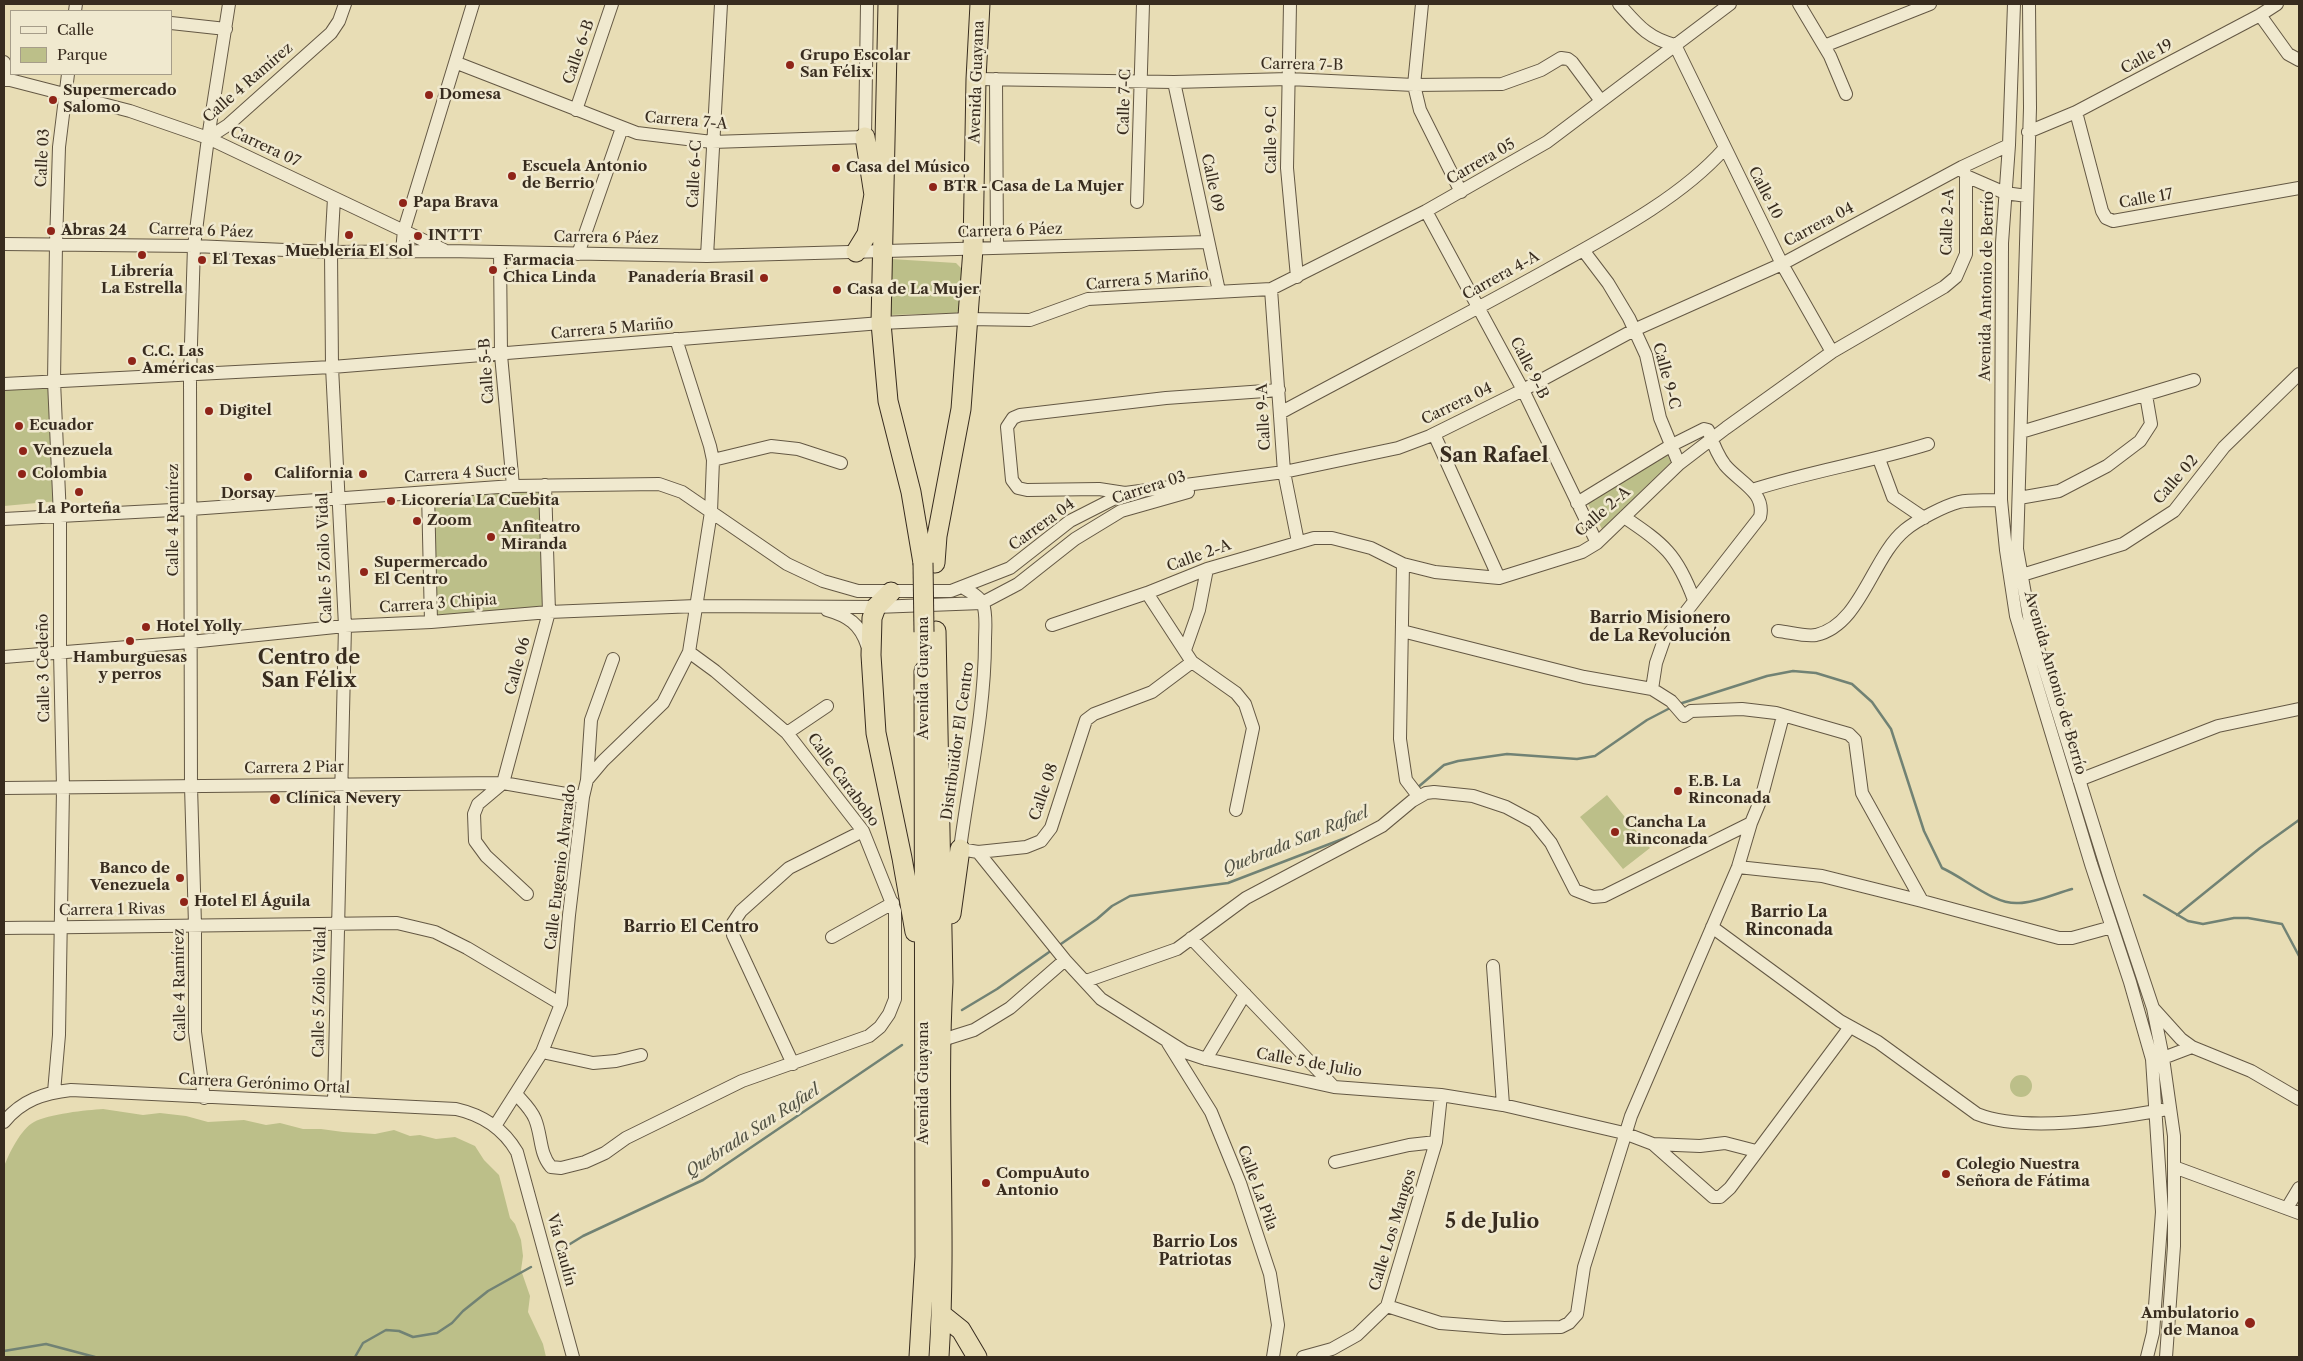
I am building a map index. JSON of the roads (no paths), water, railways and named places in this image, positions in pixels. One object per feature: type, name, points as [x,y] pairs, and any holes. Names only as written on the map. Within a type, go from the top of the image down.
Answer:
[{"type":"highway","name":"Avenida Guayana","points":[[888,4],[881,323],[888,401],[929,563],[933,983],[925,1257],[919,1357]]},
{"type":"highway","name":"Avenida Guayana","points":[[929,563],[937,536],[961,409],[974,249],[976,79],[980,4]]},
{"type":"highway","points":[[865,137],[873,190],[883,221]]},
{"type":"highway","points":[[856,252],[867,234],[873,190],[885,159]]},
{"type":"highway","points":[[890,592],[876,607],[872,618],[870,655],[876,734],[902,858],[933,983]]},
{"type":"highway","points":[[933,983],[960,849]]},
{"type":"highway","name":"Avenida Guayana","points":[[933,983],[940,1041],[942,1314],[939,1357]]},
{"type":"highway","points":[[942,1314],[961,1330],[977,1357]]},
{"type":"street","points":[[208,138],[229,4]]},
{"type":"street","name":"Calle 4 Ramírez","points":[[204,1098],[195,1032],[195,925],[191,786],[190,376],[194,246],[208,138],[228,125],[331,33],[339,21],[346,4]]},
{"type":"street","name":"Calle 6-B","points":[[576,110],[612,4]]},
{"type":"street","name":"Calle 6-C","points":[[707,256],[721,4]]},
{"type":"street","points":[[865,137],[867,4]]},
{"type":"street","name":"Calle 7-C","points":[[1137,202],[1144,4]]},
{"type":"street","name":"Calle 9-C","points":[[1290,4],[1287,168],[1297,277]]},
{"type":"street","points":[[1422,4],[1414,85],[1420,110],[1461,192]]},
{"type":"street","points":[[1619,4],[1649,36],[1659,42],[1675,46]]},
{"type":"street","name":"Carrera 05","points":[[1219,291],[1271,289],[1461,192],[1547,142],[1730,4]]},
{"type":"street","points":[[1799,4],[1824,46],[1846,94]]},
{"type":"street","points":[[1824,46],[1930,4]]},
{"type":"street","name":"Avenida Antonio de Berrío","points":[[2014,4],[2009,145],[2002,243],[2001,500],[2016,616],[2152,1059],[2162,1212],[2154,1333],[2147,1357]]},
{"type":"street","name":"Avenida Antonio de Berrío","points":[[2029,4],[2030,108],[2017,549],[2030,622],[2153,1008],[2163,1058],[2174,1136],[2174,1246],[2166,1357]]},
{"type":"street","name":"Calle 19","points":[[2028,132],[2076,112],[2260,15],[2277,4]]},
{"type":"street","points":[[402,251],[404,230],[457,63],[473,5]]},
{"type":"street","points":[[2260,15],[2288,54],[2299,60]]},
{"type":"street","points":[[172,22],[226,29]]},
{"type":"street","name":"Calle 10","points":[[1675,46],[1782,264],[1832,352]]},
{"type":"street","name":"Carrera 7-B","points":[[976,79],[1174,82],[1289,79],[1414,85],[1502,84],[1541,70],[1561,58],[1568,59],[1601,101]]},
{"type":"street","points":[[4,62],[7,80]]},
{"type":"street","name":"Carrera 7-A","points":[[457,63],[637,133],[712,142],[865,137]]},
{"type":"street","name":"Calle 03","points":[[56,244],[58,147],[68,75]]},
{"type":"street","points":[[996,79],[997,248]]},
{"type":"street","name":"Carrera 07","points":[[7,80],[66,93],[130,111],[208,138],[447,251]]},
{"type":"street","name":"Calle 09","points":[[1174,82],[1219,291]]},
{"type":"street","name":"Calle 17","points":[[2076,112],[2102,210],[2106,218],[2113,221],[2299,188]]},
{"type":"street","points":[[578,254],[622,128]]},
{"type":"street","name":"Carrera 04","points":[[890,592],[951,590],[1010,568],[1070,522],[1125,493],[1284,472],[1398,448],[1434,434],[1523,390],[1634,330],[1782,264],[1964,171],[2009,145]]},
{"type":"street","name":"Carrera 4-A","points":[[1280,413],[1479,308],[1583,250],[1670,197],[1713,162],[1724,149]]},
{"type":"street","points":[[1964,171],[2005,193],[2026,196]]},
{"type":"street","name":"Calle 2-A","points":[[1052,624],[1147,593],[1207,569],[1314,538],[1332,538],[1371,548],[1403,564],[1435,572],[1499,578],[1582,552],[1597,543],[1679,464],[1711,440],[1832,352],[1944,287],[1956,277],[1966,254],[1964,171]]},
{"type":"street","name":"Calle 5 Zoilo Vidal","points":[[334,198],[332,367],[345,626],[334,1103]]},
{"type":"street","name":"Calle 9-B","points":[[1426,211],[1523,390],[1597,543]]},
{"type":"street","name":"Carrera 6 Páez","points":[[4,244],[194,246],[332,252],[447,251],[707,256],[1207,242]]},
{"type":"street","name":"Calle 3 Cedeño","points":[[54,1092],[59,1035],[63,788],[60,517],[54,381],[56,244]]},
{"type":"street","name":"Calle 9-C","points":[[1583,250],[1608,282],[1646,355],[1660,418],[1679,464]]},
{"type":"street","name":"Calle 5-B","points":[[500,252],[501,354],[513,486]]},
{"type":"street","name":"Calle 9-A","points":[[1271,289],[1284,472],[1298,542]]},
{"type":"street","name":"Carrera 5 Mariño","points":[[4,384],[190,376],[332,367],[881,323],[968,319],[1030,320],[1088,299],[1219,291]]},
{"type":"street","name":"Calle Eugenio Alvarado","points":[[495,1126],[542,1052],[561,1004],[569,915],[583,797],[587,780],[621,741],[663,703],[688,652],[711,512],[713,460],[676,339]]},
{"type":"street","name":"Calle 02","points":[[2022,574],[2123,544],[2174,511],[2224,447],[2299,374]]},
{"type":"street","points":[[2021,432],[2194,380]]},
{"type":"street","points":[[1125,493],[1099,489],[1027,490],[1018,488],[1012,480],[1007,427],[1013,418],[1020,415],[1166,398],[1279,390]]},
{"type":"street","points":[[2019,498],[2059,491],[2107,466],[2140,441],[2151,424],[2146,395]]},
{"type":"street","points":[[1577,503],[1700,429],[1708,430],[1711,440],[1724,464],[1760,499],[1762,508],[1760,517],[1664,640],[1656,663],[1652,689]]},
{"type":"street","points":[[1434,434],[1499,578]]},
{"type":"street","points":[[1752,490],[1801,475],[1879,459],[1928,444]]},
{"type":"street","points":[[713,460],[771,446],[798,449],[841,463]]},
{"type":"street","points":[[1879,459],[1893,496],[1924,518]]},
{"type":"street","name":"Carrera 03","points":[[876,607],[982,603],[1018,584],[1075,539],[1121,511],[1218,482]]},
{"type":"street","name":"Carrera 4 Sucre","points":[[4,518],[60,517],[191,509],[513,486],[659,484],[682,492],[787,564],[823,581],[858,591],[890,592]]},
{"type":"street","name":"Calle 06","points":[[503,783],[549,612],[545,485]]},
{"type":"street","points":[[428,492],[431,622]]},
{"type":"street","points":[[1778,631],[1814,635],[1837,624],[1854,606],[1890,545],[1905,530],[1924,518],[1959,502],[2001,500]]},
{"type":"street","points":[[1624,517],[1667,548],[1682,570],[1694,600]]},
{"type":"street","points":[[1403,564],[1400,739],[1406,780],[1417,795]]},
{"type":"street","points":[[1185,650],[1199,610],[1207,569]]},
{"type":"street","points":[[962,587],[974,594],[982,603]]},
{"type":"street","points":[[1147,593],[1192,662],[1236,693],[1250,714],[1253,728],[1236,810]]},
{"type":"street","name":"Distribuidor El Centro","points":[[960,849],[978,729],[985,663],[986,619],[982,603]]},
{"type":"street","name":"Carrera 3 Chipia","points":[[4,656],[190,642],[345,626],[431,622],[549,612],[696,606],[876,607]]},
{"type":"street","points":[[812,606],[841,614],[855,622],[863,632],[870,655]]},
{"type":"street","points":[[1402,632],[1584,677],[1652,689],[1675,705],[1684,716],[1691,711],[1742,709],[1783,716],[1845,731],[1853,737],[1862,794],[1922,901]]},
{"type":"street","name":"Calle Carabobo","points":[[688,652],[715,671],[787,733],[863,831],[893,903],[895,999],[889,1014],[880,1027],[869,1036],[793,1064]]},
{"type":"street","points":[[587,780],[591,720],[613,659]]},
{"type":"street","name":"Calle 08","points":[[978,852],[1007,850],[1041,841],[1051,828],[1086,720],[1094,714],[1152,692],[1192,662]]},
{"type":"street","points":[[787,733],[827,706]]},
{"type":"street","points":[[2079,780],[2218,726],[2299,709]]},
{"type":"street","points":[[1387,1306],[1440,1323],[1504,1328],[1554,1329],[1569,1323],[1577,1314],[1584,1267],[1624,1133],[1738,867],[1751,823],[1761,799],[1783,716]]},
{"type":"street","points":[[503,783],[478,804],[474,814],[474,841],[486,856],[527,894]]},
{"type":"street","name":"Carrera 2 Piar","points":[[4,788],[503,783],[583,797]]},
{"type":"street","points":[[1086,981],[1177,949],[1246,898],[1382,826],[1417,795],[1434,792],[1473,796],[1506,807],[1534,822],[1550,843],[1575,890],[1593,897],[1604,896],[1751,823]]},
{"type":"street","points":[[516,1094],[535,1118],[544,1159],[551,1167],[561,1168],[585,1162],[605,1153],[626,1138],[742,1081],[793,1064],[733,936],[733,923],[741,911],[789,868],[863,831]]},
{"type":"street","points":[[960,849],[978,852]]},
{"type":"street","name":"Calle 5 de Julio","points":[[978,852],[1063,957],[1101,999],[1168,1043],[1206,1059],[1334,1087],[1441,1095],[1503,1105],[1624,1133],[1653,1144],[1713,1196],[1720,1197],[1726,1193],[1756,1152]]},
{"type":"street","points":[[1738,867],[1822,876],[2059,938],[2072,938],[2112,927]]},
{"type":"street","points":[[832,938],[893,903]]},
{"type":"street","name":"Carrera 1 Rivas","points":[[4,928],[337,922],[397,923],[435,932],[468,948],[561,1004]]},
{"type":"street","points":[[1712,927],[1850,1027],[1878,1042],[1977,1114],[1992,1120],[2061,1124],[2170,1109]]},
{"type":"street","points":[[1191,938],[1334,1087]]},
{"type":"street","points":[[940,1041],[974,1030],[1010,1008],[1063,957]]},
{"type":"street","points":[[1493,966],[1503,1105]]},
{"type":"street","points":[[1206,1059],[1245,994]]},
{"type":"street","points":[[2153,1008],[2181,1039],[2192,1047],[2251,1071],[2299,1099]]},
{"type":"street","points":[[1653,1144],[1700,1146],[1725,1143],[1756,1152],[1850,1027]]},
{"type":"street","name":"Calle La Pila","points":[[1168,1043],[1211,1112],[1240,1183],[1270,1274],[1278,1325],[1273,1357]]},
{"type":"street","points":[[2163,1058],[2192,1047]]},
{"type":"street","points":[[542,1052],[593,1063],[616,1061],[641,1055]]},
{"type":"street","name":"Carrera Gerónimo Ortal","points":[[4,1122],[27,1101],[54,1092],[71,1090],[456,1110],[480,1116],[495,1126],[508,1138],[516,1152]]},
{"type":"street","name":"Calle Los Mangos","points":[[1303,1357],[1332,1349],[1357,1335],[1387,1306],[1436,1142],[1441,1095]]},
{"type":"street","points":[[1335,1162],[1409,1145],[1436,1142]]},
{"type":"street","name":"Vía Caulín","points":[[516,1152],[573,1357]]},
{"type":"street","points":[[2174,1167],[2293,1210],[2299,1188]]},
{"type":"waterway","name":"Quebrada San Rafael","points":[[1679,704],[1767,676],[1793,671],[1816,673],[1852,684],[1872,702],[1891,729],[1924,831],[1942,868],[1980,890],[2000,900],[2009,902],[2032,901],[2072,889]]},
{"type":"waterway","name":"Quebrada San Rafael","points":[[1417,788],[1444,765],[1458,761],[1507,754],[1577,759],[1595,756],[1647,720],[1672,707]]},
{"type":"waterway","points":[[2177,915],[2260,848],[2299,820]]},
{"type":"waterway","name":"Quebrada San Rafael","points":[[1058,946],[1097,919],[1112,906],[1130,896],[1228,883],[1353,835]]},
{"type":"waterway","name":"Quebrada San Rafael","points":[[2144,895],[2188,921],[2203,924],[2234,918],[2248,918],[2282,924],[2299,956]]},
{"type":"waterway","name":"Quebrada San Rafael","points":[[962,1010],[997,989],[1052,950]]},
{"type":"waterway","name":"Quebrada San Rafael","points":[[557,1252],[583,1236],[703,1180],[902,1045]]},
{"type":"waterway","name":"Quebrada San Rafael","points":[[355,1357],[363,1343],[386,1330],[399,1331],[413,1337],[437,1333],[452,1323],[463,1311],[488,1291],[531,1267]]},
{"type":"waterway","name":"Quebrada San Rafael","points":[[4,1351],[46,1344],[95,1357]]},
{"type":"place","name":"Grupo Escolar San Félix","points":[[790,65]]},
{"type":"place","name":"Domesa","points":[[429,95]]},
{"type":"place","name":"Supermercado Salomo","points":[[53,100]]},
{"type":"place","name":"Casa del Músico","points":[[836,168]]},
{"type":"place","name":"Escuela Antonio de Berrio","points":[[512,176]]},
{"type":"place","name":"BTR - Casa de La Mujer","points":[[933,187]]},
{"type":"place","name":"Papa Brava","points":[[403,203]]},
{"type":"place","name":"Abras 24","points":[[51,231]]},
{"type":"place","name":"Mueblería El Sol","points":[[349,235]]},
{"type":"place","name":"INTTT","points":[[418,236]]},
{"type":"place","name":"Librería La Estrella","points":[[142,255]]},
{"type":"place","name":"El Texas","points":[[202,260]]},
{"type":"place","name":"Farmacia Chica Linda","points":[[493,270]]},
{"type":"place","name":"Panadería Brasil","points":[[764,278]]},
{"type":"place","name":"Casa de La Mujer","points":[[837,290]]},
{"type":"place","name":"C.C. Las Américas","points":[[132,361]]},
{"type":"place","name":"Digitel","points":[[209,411]]},
{"type":"place","name":"Ecuador","points":[[19,426]]},
{"type":"place","name":"Venezuela","points":[[23,451]]},
{"type":"place","name":"Colombia","points":[[22,474]]},
{"type":"place","name":"California","points":[[363,474]]},
{"type":"place","name":"Dorsay","points":[[248,477]]},
{"type":"place","name":"La Porteña","points":[[79,492]]},
{"type":"place","name":"Licorería La Cuebita","points":[[391,501]]},
{"type":"place","name":"Zoom","points":[[417,521]]},
{"type":"place","name":"Anfiteatro Miranda","points":[[491,537]]},
{"type":"place","name":"Supermercado El Centro","points":[[364,572]]},
{"type":"place","name":"Hotel Yolly","points":[[146,627]]},
{"type":"place","name":"Hamburguesas y perros","points":[[130,641]]},
{"type":"place","name":"E.B. La Rinconada","points":[[1678,791]]},
{"type":"place","name":"Clínica Nevery","points":[[275,799]]},
{"type":"place","name":"Cancha La Rinconada","points":[[1615,832]]},
{"type":"place","name":"Banco de Venezuela","points":[[180,878]]},
{"type":"place","name":"Hotel El Águila","points":[[184,902]]},
{"type":"place","name":"Colegio Nuestra Señora de Fátima","points":[[1946,1174]]},
{"type":"place","name":"CompuAuto Antonio","points":[[986,1183]]},
{"type":"place","name":"Ambulatorio de Manoa","points":[[2250,1323]]},
{"type":"district","name":"San Rafael","points":[[1494,456]]},
{"type":"district","name":"Barrio Misionero de La Revolución","points":[[1660,627]]},
{"type":"district","name":"Centro de San Félix","points":[[309,670]]},
{"type":"district","name":"Barrio La Rinconada","points":[[1789,921]]},
{"type":"district","name":"Barrio El Centro","points":[[691,927]]},
{"type":"district","name":"5 de Julio","points":[[1492,1222]]},
{"type":"district","name":"Barrio Los Patriotas","points":[[1195,1251]]}]
